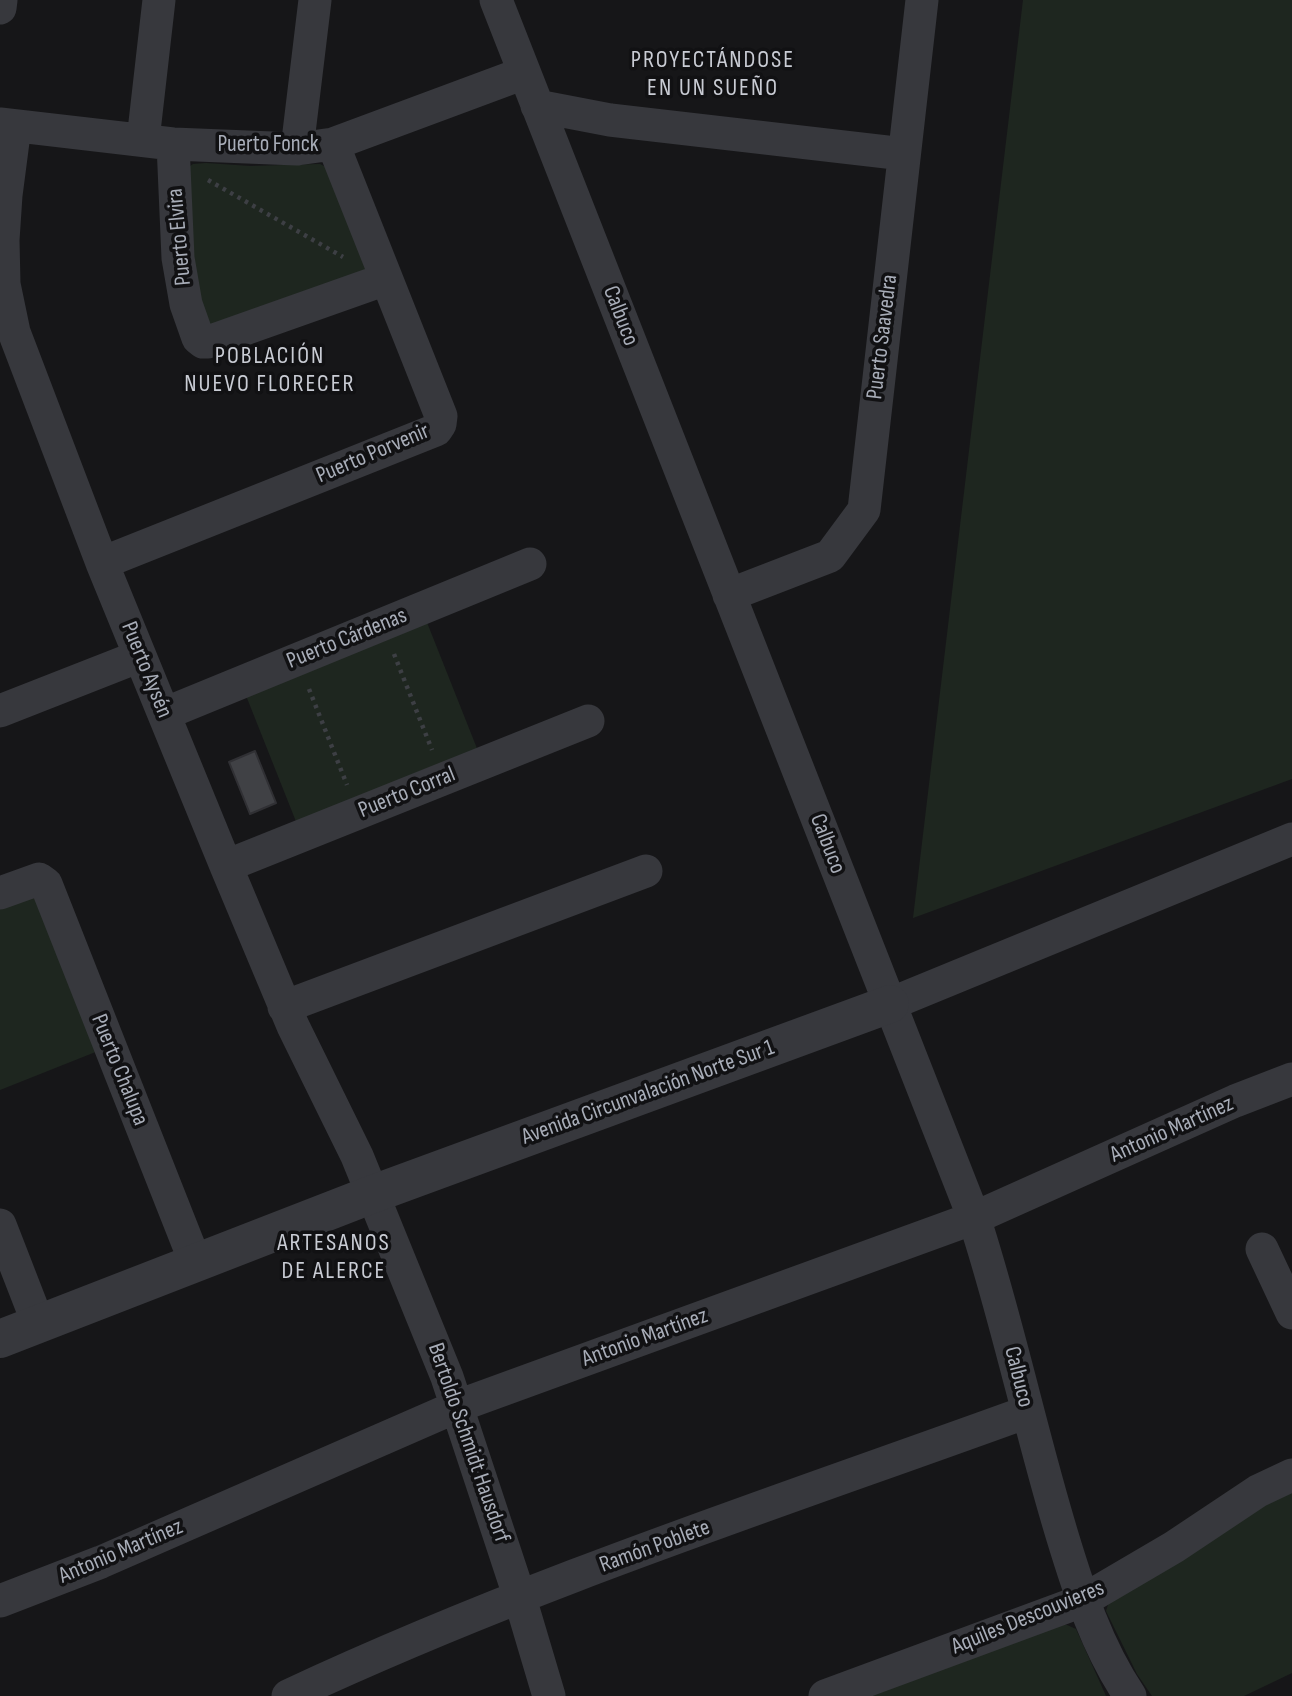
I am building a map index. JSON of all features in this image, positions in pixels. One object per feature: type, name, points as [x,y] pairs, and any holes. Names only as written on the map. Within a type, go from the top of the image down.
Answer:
[{"type":"street","points":[[0,8],[1,0]]},
{"type":"street","points":[[159,0],[163,146]]},
{"type":"street","points":[[297,149],[315,0]]},
{"type":"street","name":"Calbuco","points":[[496,0],[974,1218],[1082,1601],[1101,1646],[1130,1696]]},
{"type":"street","name":"Puerto Saavedra","points":[[730,595],[830,556],[864,510],[922,0]]},
{"type":"street","name":"Puerto Fonck","points":[[8,125],[163,146],[297,149],[333,144],[524,73]]},
{"type":"street","points":[[537,106],[610,120],[904,155]]},
{"type":"street","name":"Puerto Aysén","points":[[8,125],[2,240],[4,284],[21,352],[102,564],[284,1007],[373,1194]]},
{"type":"street","name":"Puerto Porvenir","points":[[102,564],[436,430],[440,424],[441,416],[333,144]]},
{"type":"street","name":"Puerto Elvira","points":[[163,146],[180,275],[186,304],[198,338],[202,342],[386,279]]},
{"type":"street","name":"Puerto Cárdenas","points":[[164,714],[530,564]]},
{"type":"street","points":[[0,711],[140,656]]},
{"type":"street","name":"Puerto Corral","points":[[226,866],[588,721]]},
{"type":"street","name":"Avenida Circunvalación Norte Sur 1","points":[[0,1339],[373,1194],[890,1004],[1292,839]]},
{"type":"street","points":[[284,1007],[646,871]]},
{"type":"street","name":"Puerto Chalupa","points":[[0,893],[39,878],[46,884],[196,1264]]},
{"type":"street","name":"Antonio Martínez","points":[[0,1601],[102,1562],[458,1406],[974,1218],[1235,1101],[1292,1079]]},
{"type":"street","name":"Bertoldo Schmidt Hausdorf","points":[[373,1194],[458,1406],[549,1696]]},
{"type":"street","points":[[0,1225],[38,1323]]},
{"type":"street","points":[[1262,1250],[1292,1313]]},
{"type":"street","name":"Ramón Poblete","points":[[288,1696],[519,1595],[1027,1412]]},
{"type":"street","name":"Aquiles Descouvieres","points":[[825,1696],[1082,1601],[1174,1547],[1258,1491],[1292,1475]]},
{"type":"path","points":[[163,146],[208,179],[386,279]]},
{"type":"path","points":[[383,624],[444,779]]},
{"type":"path","points":[[297,659],[358,813]]},
{"type":"shaded area","points":[[1023,0],[1292,0],[1292,779],[913,918]]},
{"type":"shaded area","points":[[193,164],[250,166],[320,164],[330,169],[369,270],[213,330],[197,314],[187,168]]},
{"type":"shaded area","points":[[426,620],[478,751],[297,824],[245,693]]},
{"type":"shaded area","points":[[33,894],[98,1051],[0,1090],[0,901]]},
{"type":"shaded area","points":[[1292,1484],[1292,1673],[1244,1696],[1152,1696],[1137,1674],[1106,1611],[1112,1593]]},
{"type":"shaded area","points":[[1054,1625],[1067,1625],[1076,1629],[1106,1696],[852,1696]]},
{"type":"building","points":[[255,751],[276,803],[250,814],[229,762]]},
{"type":"district","name":"PROYECTÁNDOSE EN UN SUEÑO","points":[[713,75]]},
{"type":"district","name":"POBLACIÓN NUEVO FLORECER","points":[[270,371]]},
{"type":"district","name":"ARTESANOS DE ALERCE","points":[[334,1258]]}]
